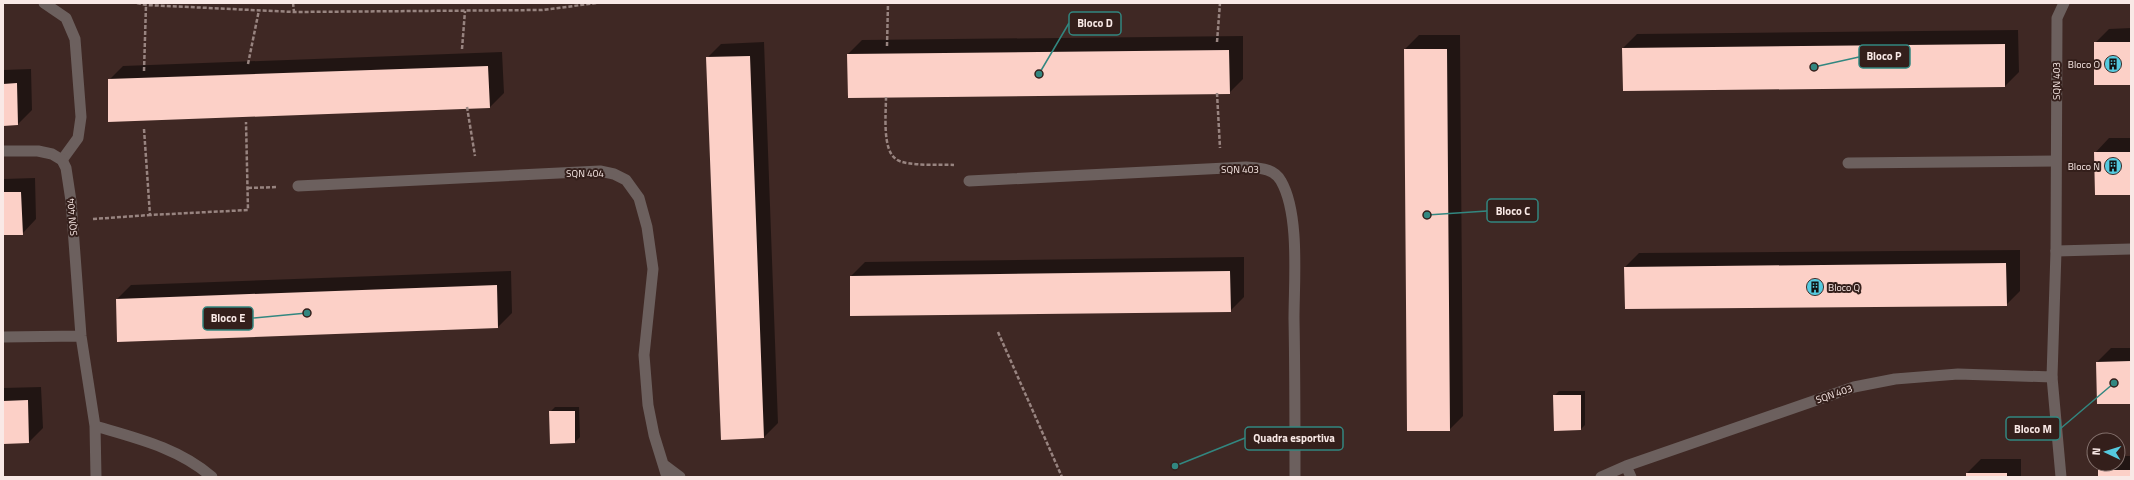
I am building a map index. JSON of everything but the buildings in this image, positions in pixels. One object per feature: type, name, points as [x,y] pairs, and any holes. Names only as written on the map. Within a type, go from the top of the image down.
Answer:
[{"type":"street","points":[[3,151],[38,151],[52,154],[62,160],[78,138],[81,117],[75,39],[66,18],[44,3]]},
{"type":"street","name":"SQN 403","points":[[2061,477],[2052,377],[2056,251],[2056,18],[2064,3]]},
{"type":"street","name":"SQN 404","points":[[62,160],[68,179],[73,221],[81,336],[95,426],[96,477]]},
{"type":"street","points":[[1848,163],[2056,161]]},
{"type":"street","name":"SQN 403","points":[[969,181],[1246,167],[1270,171],[1281,180],[1286,193],[1294,240],[1295,477]]},
{"type":"street","name":"SQN 404","points":[[298,186],[600,171],[626,180],[633,189],[642,208],[653,268],[644,355],[648,405],[654,435],[667,477]]},
{"type":"street","points":[[2056,251],[2131,249]]},
{"type":"street","points":[[3,337],[81,336]]},
{"type":"street","name":"SQN 403","points":[[1601,477],[1626,466],[1854,387],[1895,379],[1958,374],[2052,377]]},
{"type":"street","points":[[95,426],[156,444],[203,469],[212,477]]},
{"type":"street","points":[[664,465],[680,477]]},
{"type":"street","points":[[1626,466],[1632,477]]},
{"type":"path","points":[[137,3],[146,5],[294,12],[542,10],[597,3]]},
{"type":"path","points":[[293,3],[294,12]]},
{"type":"path","points":[[887,46],[888,3]]},
{"type":"path","points":[[1216,42],[1220,3]]},
{"type":"path","points":[[144,71],[146,5]]},
{"type":"path","points":[[248,64],[259,10]]},
{"type":"path","points":[[462,49],[465,11]]},
{"type":"path","points":[[1217,93],[1221,168]]},
{"type":"path","points":[[886,97],[886,129],[889,150],[896,159],[906,163],[954,165],[959,167],[965,180],[969,181]]},
{"type":"path","points":[[467,107],[478,177]]},
{"type":"path","points":[[73,221],[248,210],[246,122]]},
{"type":"path","points":[[144,129],[150,215]]},
{"type":"path","points":[[248,188],[298,186]]},
{"type":"path","points":[[998,332],[1062,477]]},
{"type":"place","name":"Bloco O","points":[[2113,64]]},
{"type":"place","name":"Bloco P","points":[[1814,67]]},
{"type":"place","name":"Bloco D","points":[[1039,74]]},
{"type":"place","name":"Bloco N","points":[[2113,166]]},
{"type":"place","name":"Bloco C","points":[[1427,215]]},
{"type":"place","name":"Bloco Q","points":[[1815,287]]},
{"type":"place","name":"Bloco E","points":[[307,313]]},
{"type":"place","name":"Bloco M","points":[[2114,383]]},
{"type":"place","name":"Quadra esportiva","points":[[1175,466]]}]
